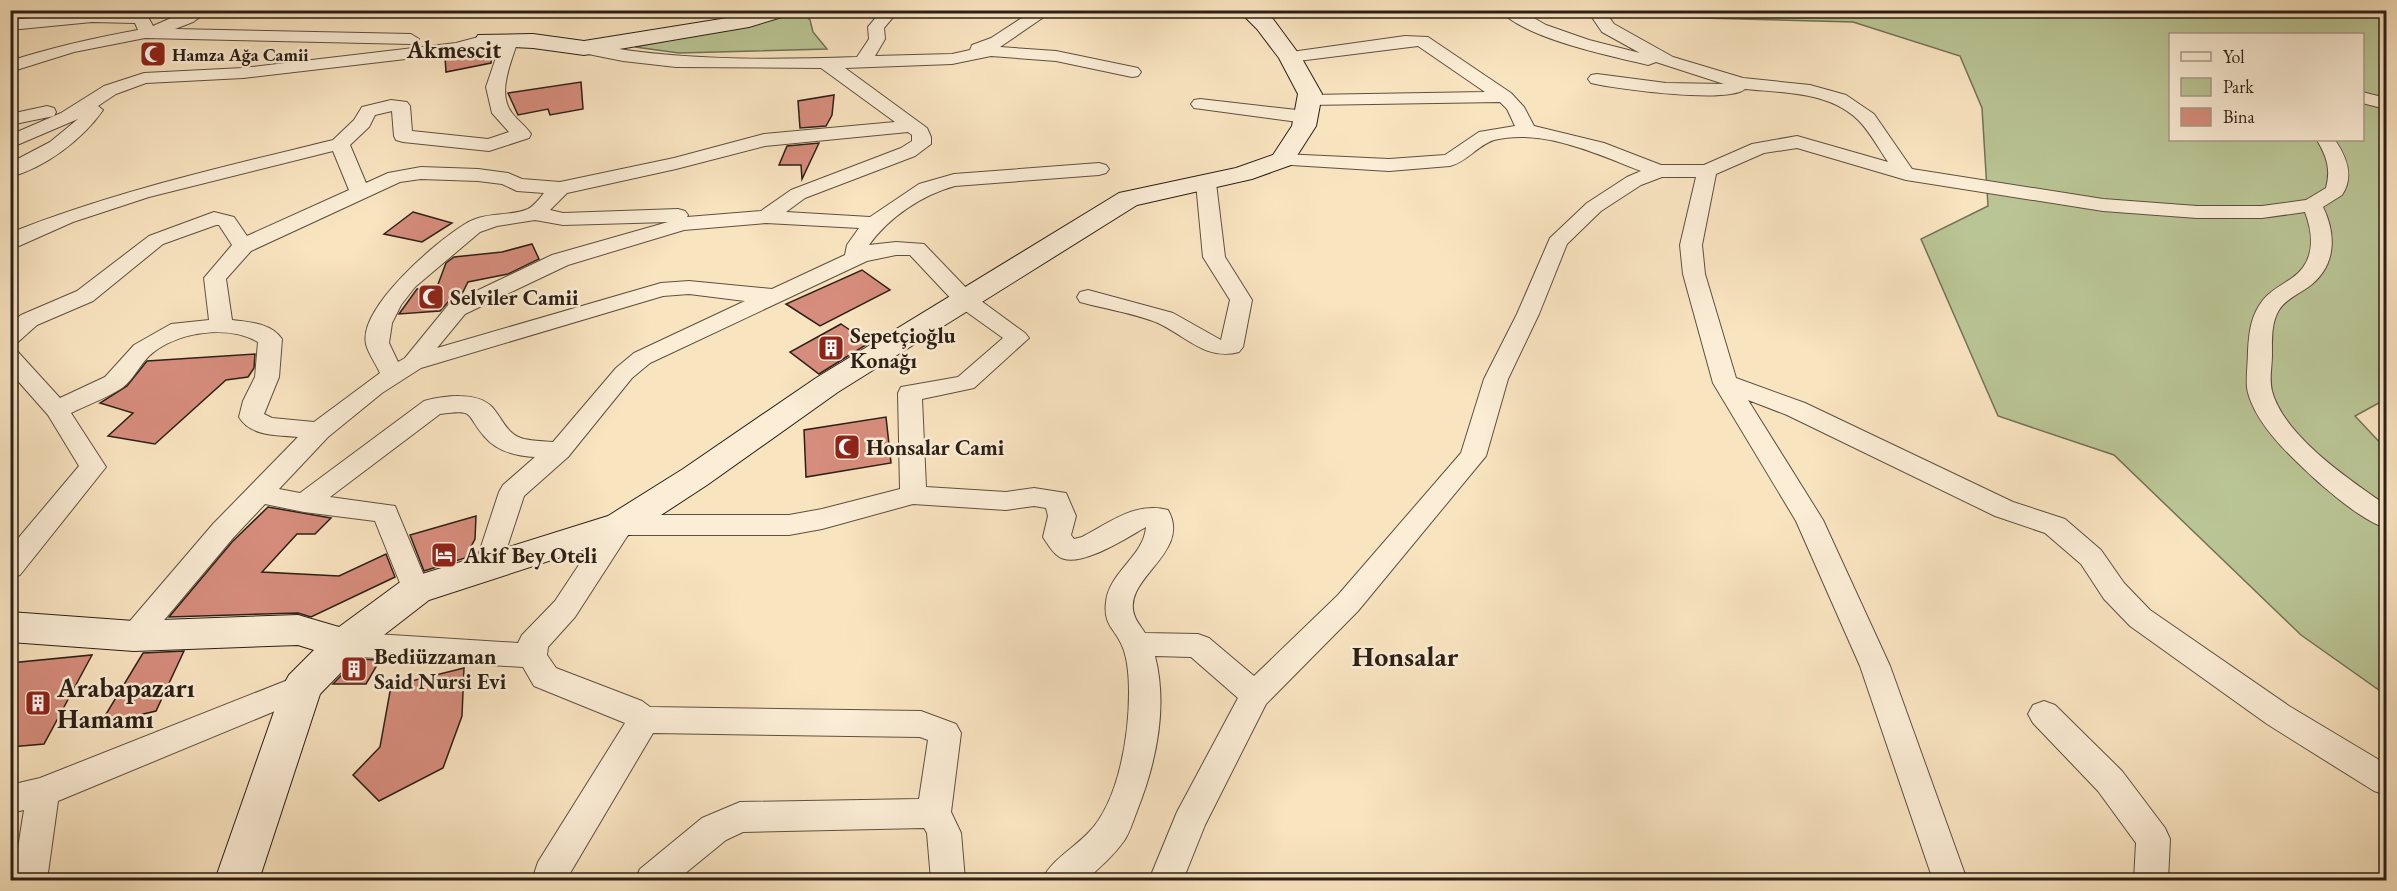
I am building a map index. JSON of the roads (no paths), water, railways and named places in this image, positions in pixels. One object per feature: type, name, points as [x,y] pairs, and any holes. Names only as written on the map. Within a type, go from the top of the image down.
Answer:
[{"type":"main road","points":[[486,40],[510,40],[584,48],[749,21],[785,10]]},
{"type":"main road","points":[[237,880],[303,686],[344,644],[416,590],[620,525],[695,477],[827,385],[1128,199],[1243,174],[1282,160],[1304,126],[1310,94],[1290,57],[1265,24],[1248,10]]},
{"type":"main road","points":[[10,627],[134,636],[298,630],[344,644]]},
{"type":"street","points":[[52,10],[73,19]]},
{"type":"street","points":[[10,67],[72,47],[148,34],[188,19],[202,10]]},
{"type":"street","points":[[863,61],[877,39],[876,27],[891,10]]},
{"type":"street","points":[[952,60],[997,42],[1046,10]]},
{"type":"street","points":[[1508,10],[1540,29],[1583,44],[1650,60],[1667,61]]},
{"type":"street","points":[[1595,10],[1608,28],[1667,61],[1741,83],[1810,90],[1840,99],[1868,118],[1906,174]]},
{"type":"street","points":[[10,25],[73,19],[141,18],[148,34]]},
{"type":"street","points":[[148,34],[397,40],[453,37],[486,40]]},
{"type":"street","points":[[10,142],[68,117],[125,83],[144,78],[254,72],[457,48],[486,40]]},
{"type":"street","points":[[10,244],[15,238],[66,218],[142,193],[340,144],[362,123],[368,111],[391,105],[401,106],[403,136],[489,145],[522,134],[501,113],[495,87],[510,40]]},
{"type":"street","points":[[1290,57],[1405,41],[1422,41],[1505,97],[1515,107],[1526,130]]},
{"type":"street","points":[[584,48],[623,56],[676,62],[823,63],[952,60],[991,51],[1056,56],[1132,72]]},
{"type":"street","points":[[766,217],[798,194],[908,152],[921,144],[920,132],[831,66],[823,63]]},
{"type":"street","points":[[1597,79],[1677,91],[1736,88],[1741,83]]},
{"type":"street","points":[[10,120],[102,96]]},
{"type":"street","points":[[10,171],[68,138],[87,121],[102,96]]},
{"type":"street","points":[[1200,104],[1307,109],[1505,97]]},
{"type":"street","points":[[2364,98],[2386,104]]},
{"type":"street","points":[[10,131],[47,112]]},
{"type":"street","points":[[221,326],[215,278],[243,246],[395,177],[421,173],[478,175],[508,180],[517,186],[560,188],[676,164],[764,140],[912,126]]},
{"type":"street","points":[[1282,160],[1389,165],[1450,160],[1486,136],[1526,130],[1597,147],[1659,171],[1707,171],[1759,148],[1797,142],[1906,174],[2121,207],[2208,212],[2262,212],[2312,205],[2335,191],[2341,169],[2335,152],[2327,141]]},
{"type":"street","points":[[340,144],[360,194]]},
{"type":"street","points":[[856,256],[858,245],[874,223],[926,188],[954,180],[1099,169]]},
{"type":"street","points":[[1166,880],[1189,822],[1255,695],[1348,603],[1473,456],[1496,379],[1528,314],[1557,243],[1594,207],[1634,181],[1659,171]]},
{"type":"street","points":[[1707,171],[1691,245],[1694,274],[1725,384],[1809,520],[1875,666],[1945,876]]},
{"type":"street","points":[[1088,297],[1165,318],[1215,346],[1231,347],[1241,300],[1214,257],[1206,183]]},
{"type":"street","points":[[535,214],[560,188]]},
{"type":"street","points":[[2312,205],[2324,239],[2321,256],[2308,276],[2287,289],[2270,305],[2260,330],[2260,393],[2284,432],[2310,460],[2386,518]]},
{"type":"street","points":[[393,375],[377,343],[381,323],[390,304],[407,282],[473,228],[493,220],[535,214],[563,219],[607,219],[670,214],[707,222]]},
{"type":"street","points":[[413,363],[457,309],[560,260],[682,224],[766,217],[874,223]]},
{"type":"street","points":[[10,337],[29,320],[86,296],[156,240],[214,218],[227,222],[243,246]]},
{"type":"street","points":[[488,568],[512,492],[559,451],[624,373],[642,358],[815,278],[856,256],[905,248],[916,249],[965,300],[1017,338],[965,383],[910,393],[913,495]]},
{"type":"street","points":[[134,636],[223,531],[319,431],[373,388],[413,363],[661,290],[693,288],[773,296]]},
{"type":"street","points":[[57,410],[114,382],[142,350],[169,334],[179,329],[221,326],[253,329],[270,339],[270,359],[265,382],[254,400],[251,417],[266,426],[319,431]]},
{"type":"street","points":[[10,357],[57,410],[93,467],[10,568]]},
{"type":"street","points":[[1725,384],[1796,409],[2004,509],[2055,526],[2091,557],[2114,591],[2140,618],[2278,715],[2386,781]]},
{"type":"street","points":[[304,503],[433,407],[462,403],[482,411],[494,432],[517,447],[559,451]]},
{"type":"street","points":[[261,494],[304,503],[385,513],[416,590]]},
{"type":"street","points":[[948,880],[944,833],[934,813],[945,733],[921,724],[644,720],[631,710],[545,677],[532,656],[534,642],[564,609],[620,525],[789,525],[822,519],[913,495],[1006,501],[1034,497],[1057,500],[1062,516],[1057,537],[1068,550],[1089,546],[1142,517],[1158,517],[1161,528],[1155,548],[1122,592],[1119,617],[1137,644],[1143,662],[1144,717],[1135,775],[1113,828],[1076,868],[1059,880]]},
{"type":"street","points":[[344,644],[532,656]]},
{"type":"street","points":[[1137,644],[1198,646],[1255,695]]},
{"type":"street","points":[[10,799],[44,792],[303,686]]},
{"type":"street","points":[[2044,714],[2110,781],[2154,839],[2151,880]]},
{"type":"street","points":[[549,880],[550,873],[644,720]]},
{"type":"street","points":[[30,880],[44,792]]},
{"type":"street","points":[[652,880],[714,829],[740,817],[934,813]]},
{"type":"place","name":"Hamza Ağa Camii","points":[[153,54]]},
{"type":"place","name":"Selviler Camii","points":[[431,297]]},
{"type":"place","name":"Sepetçioğlu Konağı","points":[[831,348]]},
{"type":"place","name":"Honsalar Cami","points":[[847,447]]},
{"type":"place","name":"Akif Bey Oteli","points":[[444,555]]},
{"type":"place","name":"Bediüzzaman Said Nursi Evi","points":[[354,669]]},
{"type":"place","name":"Arabapazarı Hamamı","points":[[38,703]]},
{"type":"district","name":"Akmescit","points":[[454,49]]},
{"type":"district","name":"Honsalar","points":[[1405,656]]}]
